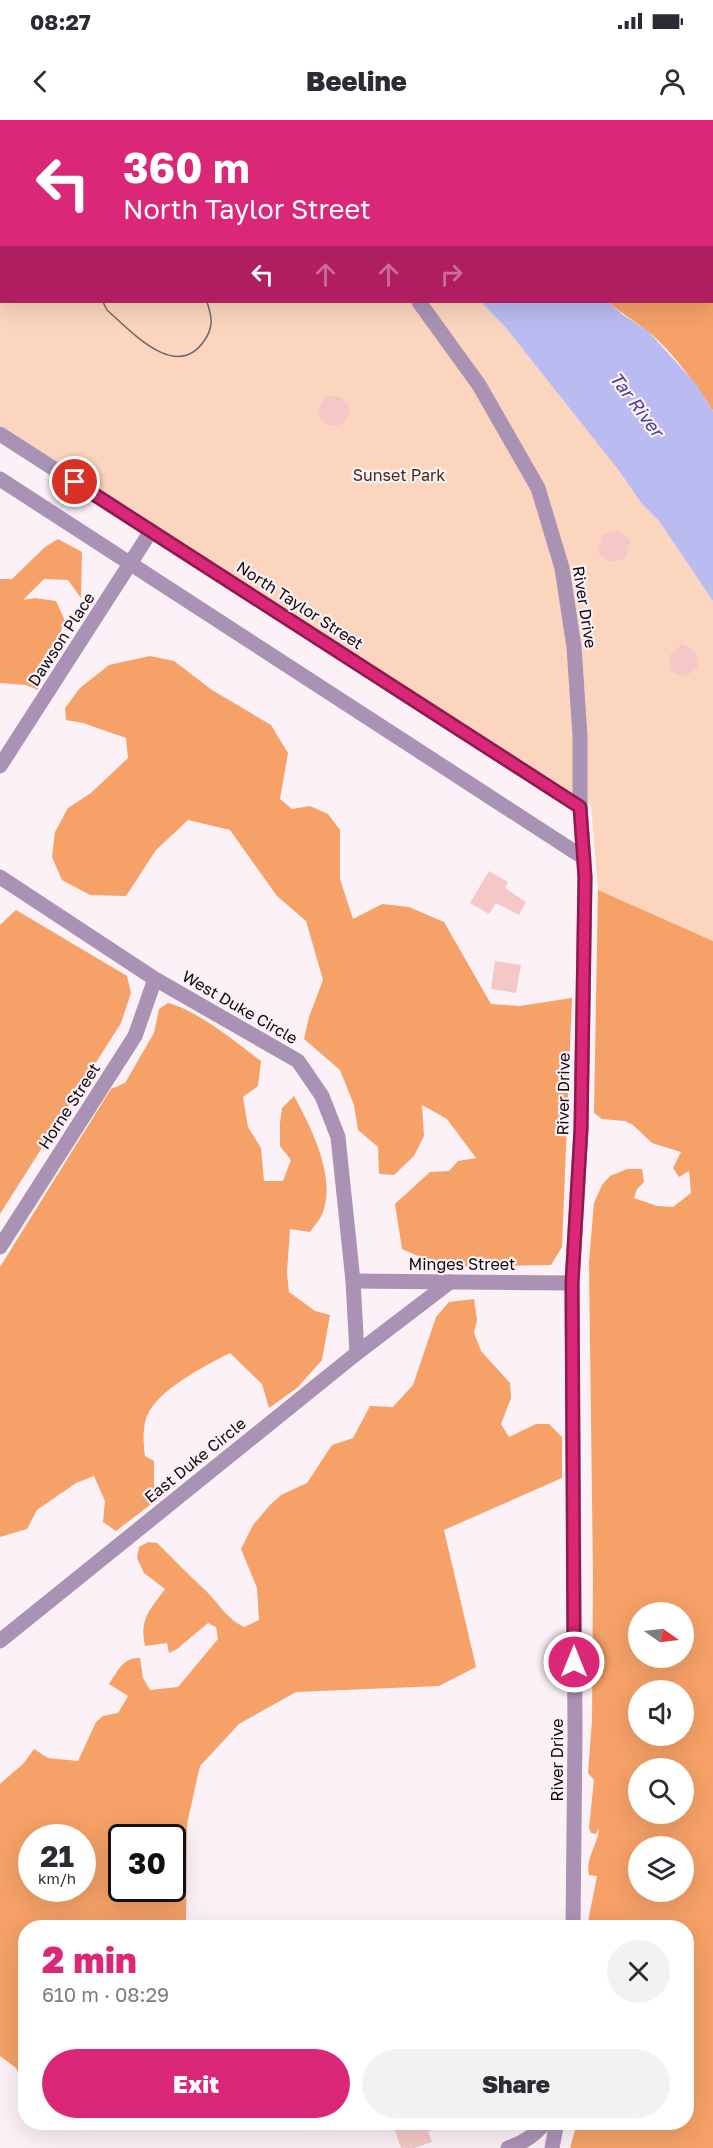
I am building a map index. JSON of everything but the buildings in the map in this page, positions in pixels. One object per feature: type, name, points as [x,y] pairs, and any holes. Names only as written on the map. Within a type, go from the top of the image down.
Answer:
[{"type":"street","name":"River Drive","points":[[420,303],[479,385],[538,488],[562,568],[573,647],[580,736],[580,807],[584,858],[581,1129],[572,1283],[575,1733],[573,1920]]},
{"type":"street","name":"North Taylor Street","points":[[0,434],[580,807]]},
{"type":"street","points":[[0,479],[584,858]]},
{"type":"street","name":"Dawson Place","points":[[0,766],[132,564],[151,531]]},
{"type":"street","name":"West Duke Circle","points":[[0,878],[155,979],[298,1061],[322,1096],[338,1137],[353,1281]]},
{"type":"street","name":"Horne Street","points":[[0,1247],[135,1036],[155,979]]},
{"type":"street","points":[[353,1281],[357,1353]]},
{"type":"street","name":"Minges Street","points":[[353,1281],[572,1283]]},
{"type":"street","name":"East Duke Circle","points":[[0,1641],[357,1353],[450,1282]]},
{"type":"street","points":[[508,2148],[529,2139],[538,2130]]},
{"type":"street","points":[[552,2148],[555,2130]]},
{"type":"green space","name":"Sunset Park","points":[[0,303],[482,303],[506,328],[620,472],[642,504],[659,521],[713,601],[713,941],[598,890],[591,805],[0,425]]},
{"type":"shaded area","points":[[609,303],[713,303],[713,411],[673,356],[645,329]]},
{"type":"shaded area","points":[[58,539],[82,552],[81,598],[68,580],[44,579],[23,600],[35,598],[56,601],[65,621],[38,690],[26,685],[0,683],[0,579],[12,579],[45,547]]},
{"type":"shaded area","points":[[150,656],[174,661],[212,690],[271,725],[288,753],[280,799],[292,809],[310,806],[328,814],[340,830],[340,879],[353,919],[382,904],[409,907],[444,922],[491,1004],[520,1006],[572,998],[562,1247],[551,1265],[443,1267],[402,1249],[395,1204],[430,1172],[449,1171],[458,1161],[476,1158],[447,1119],[422,1105],[424,1136],[414,1156],[394,1175],[379,1174],[378,1147],[358,1130],[354,1105],[340,1070],[304,1039],[309,1017],[323,980],[306,921],[277,896],[230,830],[188,820],[156,850],[126,896],[90,895],[62,880],[52,857],[55,832],[68,808],[91,793],[128,758],[126,738],[83,723],[66,720],[65,708],[80,688],[109,665]]},
{"type":"shaded area","points":[[598,890],[713,941],[713,2148],[570,2148],[575,2130],[694,2130],[694,1920],[588,1920],[597,1876],[589,1875],[588,1869],[599,1828],[596,1834],[591,1833],[589,1828],[594,1780],[588,1773],[592,1721],[593,1577],[589,1262],[594,1203],[602,1185],[610,1176],[627,1169],[642,1169],[644,1182],[637,1189],[634,1198],[657,1206],[673,1207],[691,1193],[689,1171],[679,1177],[673,1168],[681,1152],[652,1143],[633,1125],[625,1121],[602,1119],[594,1113]]},
{"type":"shaded area","points":[[16,910],[127,976],[131,993],[121,1023],[0,1214],[0,925]]},
{"type":"shaded area","points":[[168,1003],[204,1020],[261,1061],[258,1086],[243,1097],[248,1127],[261,1148],[264,1181],[283,1181],[291,1160],[280,1146],[280,1123],[282,1108],[294,1096],[308,1122],[324,1168],[326,1198],[322,1215],[310,1232],[290,1229],[287,1273],[289,1292],[315,1311],[330,1315],[322,1360],[297,1388],[269,1408],[262,1384],[230,1353],[209,1364],[186,1377],[165,1393],[156,1401],[147,1415],[144,1426],[144,1445],[145,1456],[154,1461],[154,1502],[116,1531],[103,1522],[105,1501],[94,1476],[76,1483],[37,1510],[27,1529],[0,1537],[0,1267],[111,1089],[125,1083],[154,1033],[159,1009]]},
{"type":"shaded area","points":[[474,1299],[477,1320],[474,1333],[481,1351],[510,1383],[511,1398],[501,1424],[509,1437],[536,1424],[549,1424],[562,1437],[562,1478],[444,1530],[476,1667],[439,1686],[296,1692],[239,1724],[200,1766],[187,1824],[186,1920],[18,1920],[18,2072],[16,2068],[0,2056],[0,1784],[24,1763],[34,1749],[48,1758],[78,1761],[96,1722],[103,1716],[118,1713],[128,1696],[109,1684],[125,1662],[140,1658],[143,1678],[150,1690],[178,1687],[218,1639],[216,1627],[208,1623],[169,1653],[167,1643],[145,1646],[143,1629],[147,1615],[165,1589],[144,1573],[137,1558],[139,1547],[148,1542],[157,1543],[238,1624],[244,1627],[259,1620],[257,1588],[241,1549],[253,1525],[281,1495],[307,1483],[332,1445],[353,1438],[370,1406],[393,1407],[413,1385],[436,1317],[449,1302]]},
{"type":"water","name":"Tar River","points":[[482,303],[609,303],[647,330],[696,384],[713,411],[713,601],[659,521],[642,504],[620,472],[506,328]]},
{"type":"tram line","points":[[104,303],[107,310],[141,340],[167,355],[180,356],[193,352],[207,336],[211,322],[207,303]]},
{"type":"route","points":[[75,482],[580,807],[585,877],[581,1129],[572,1283],[574,1662]]}]
